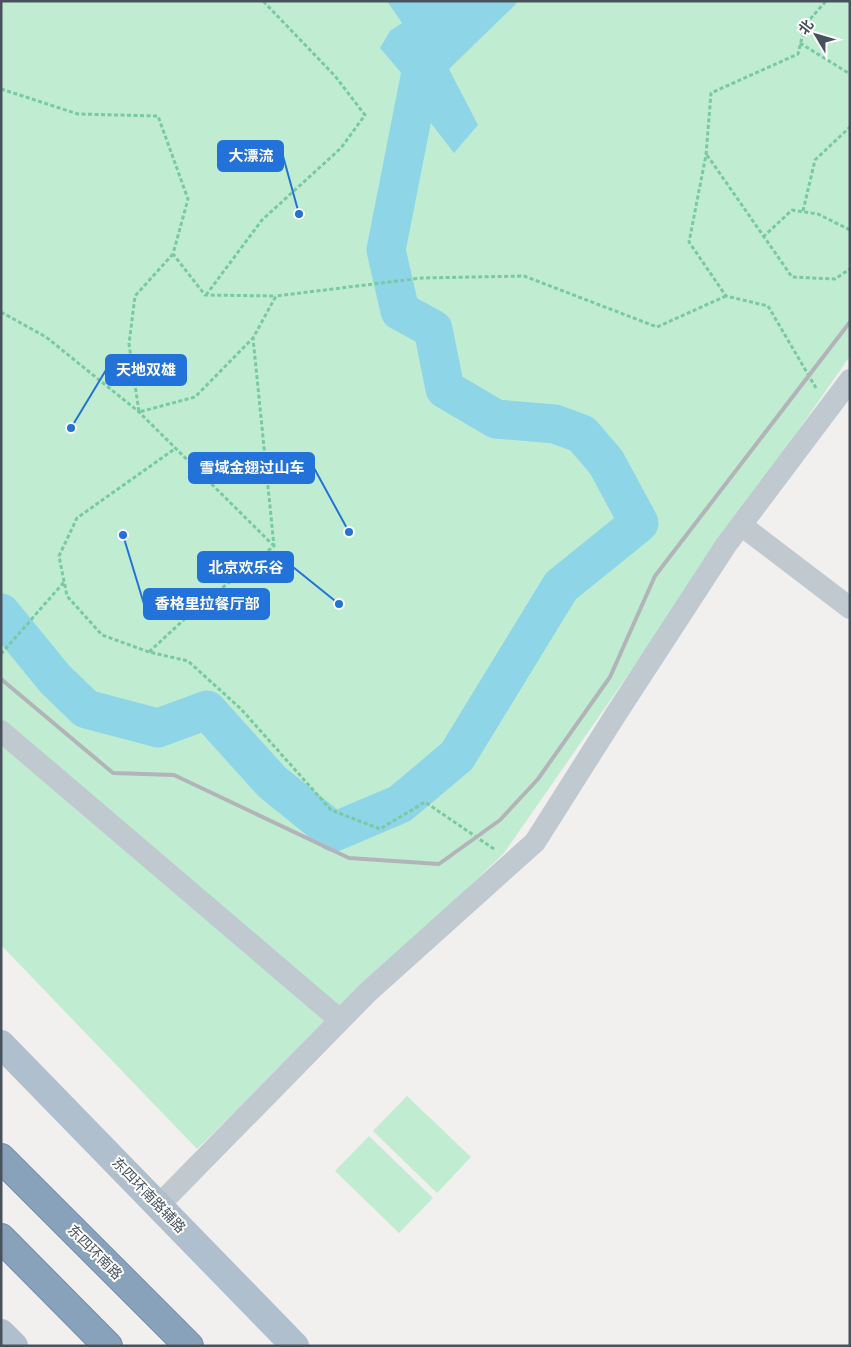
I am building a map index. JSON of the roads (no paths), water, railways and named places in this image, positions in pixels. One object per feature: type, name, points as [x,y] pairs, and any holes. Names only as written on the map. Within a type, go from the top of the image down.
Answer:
[{"type":"highway","name":"东四环南路","points":[[1,1158],[189,1346]]},
{"type":"highway","points":[[1,1238],[108,1346]]},
{"type":"main road","name":"东四环南路辅路","points":[[1,1044],[295,1346]]},
{"type":"main road","points":[[1,1332],[14,1346]]},
{"type":"lane","points":[[159,1205],[368,992],[535,842],[726,545],[850,380]]},
{"type":"lane","points":[[741,525],[850,608]]},
{"type":"lane","points":[[1,731],[340,1020]]},
{"type":"water","points":[[387,1],[516,1],[516,4],[449,69],[478,125],[454,153],[413,100],[403,75],[380,48],[390,31],[402,23]]},
{"type":"waterway","points":[[1,613],[55,679],[86,709],[158,728],[207,710],[272,782],[334,832],[400,804],[457,756],[561,586],[639,523],[606,462],[582,434],[555,424],[496,419],[445,389],[433,329],[400,311],[386,250],[421,72],[427,1]]},
{"type":"railway","points":[[1,679],[113,773],[174,775],[349,858],[439,864],[500,820],[538,779],[610,677],[655,576],[850,322]]},
{"type":"place","name":"大漂流","points":[[299,214]]},
{"type":"place","name":"天地双雄","points":[[71,428]]},
{"type":"place","name":"雪域金翅过山车","points":[[349,532]]},
{"type":"place","name":"香格里拉餐厅部","points":[[123,535]]},
{"type":"place","name":"北京欢乐谷","points":[[339,604]]}]
